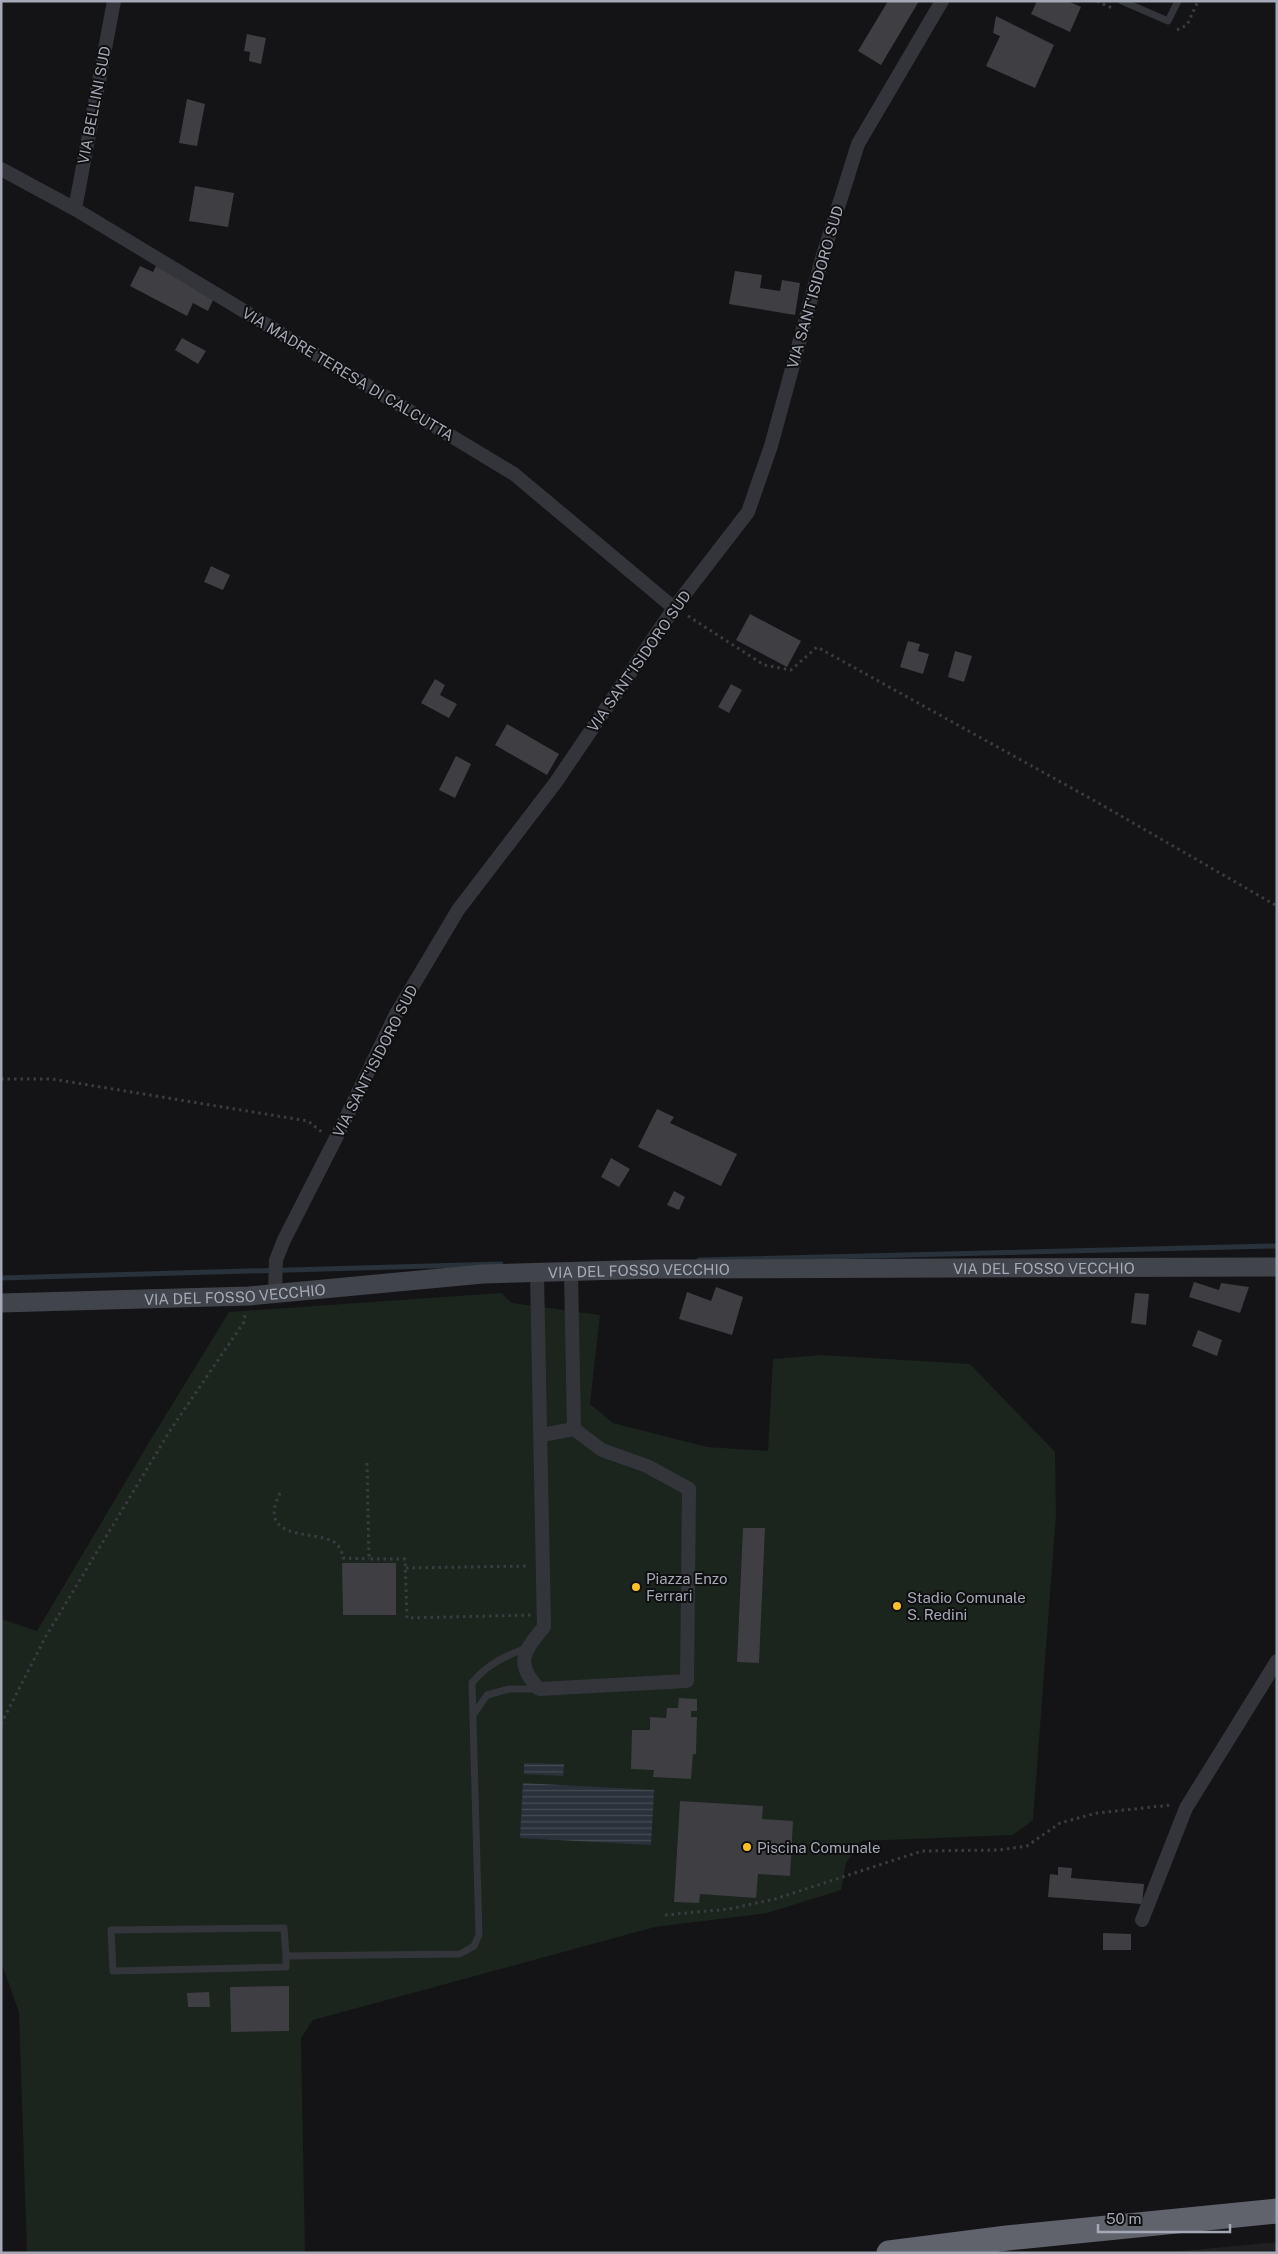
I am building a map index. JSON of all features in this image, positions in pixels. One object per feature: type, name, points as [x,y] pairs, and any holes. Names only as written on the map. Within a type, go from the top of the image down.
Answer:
[{"type":"highway","points":[[889,2253],[1007,2238],[1277,2211]]},
{"type":"highway","points":[[993,2253],[1277,2225]]},
{"type":"street","name":"VIA BELLINI SUD","points":[[75,209],[114,1]]},
{"type":"street","name":"VIA SANT'ISIDORO SUD","points":[[275,1285],[276,1260],[284,1240],[396,1014],[458,910],[556,782],[674,608],[748,512],[771,446],[822,255],[858,144],[942,1]]},
{"type":"street","name":"VIA MADRE TERESA DI CALCUTTA","points":[[1,169],[75,209],[514,474],[674,608]]},
{"type":"street","name":"VIA DEL FOSSO VECCHIO","points":[[1,1303],[249,1296],[275,1285],[483,1274],[657,1269],[1277,1267]]},
{"type":"street","points":[[571,1272],[574,1429]]},
{"type":"street","points":[[537,1273],[542,1435],[544,1627],[527,1648],[523,1663],[530,1679],[539,1689],[687,1681],[689,1489],[647,1466],[602,1450],[574,1429],[542,1435]]},
{"type":"street","points":[[1142,1920],[1186,1808],[1277,1662]]},
{"type":"lane","points":[[1122,1],[1168,22],[1178,1]]},
{"type":"lane","points":[[286,1956],[460,1954],[474,1946],[479,1935],[472,1683],[480,1673],[512,1653],[527,1648]]},
{"type":"lane","points":[[472,1715],[487,1695],[509,1689],[539,1689]]},
{"type":"lane","points":[[284,1928],[286,1956],[286,1967],[113,1971],[112,1930],[284,1928]]},
{"type":"path","points":[[674,608],[764,665],[791,670],[817,647],[1096,801],[1277,906]]},
{"type":"path","points":[[1,1080],[52,1080],[308,1121],[334,1142]]},
{"type":"path","points":[[1,1724],[46,1636],[172,1429],[244,1322],[249,1296]]},
{"type":"path","points":[[367,1463],[369,1559]]},
{"type":"path","points":[[280,1493],[274,1504],[275,1515],[280,1524],[293,1533],[334,1542],[341,1548],[343,1558],[406,1559],[407,1618],[544,1614]]},
{"type":"path","points":[[406,1568],[543,1566]]},
{"type":"path","points":[[665,1915],[729,1909],[775,1899],[922,1851],[954,1849],[999,1850],[1026,1846],[1060,1823],[1096,1813],[1180,1804],[1186,1808]]},
{"type":"shaded area","points":[[501,1293],[512,1303],[600,1315],[590,1404],[613,1423],[707,1447],[768,1451],[773,1359],[821,1355],[970,1364],[1055,1452],[1056,1515],[1033,1820],[1013,1835],[861,1841],[846,1863],[841,1890],[767,1913],[655,1927],[313,2020],[301,2038],[305,2253],[27,2253],[19,2012],[1,1962],[1,1619],[37,1631],[229,1312]]},
{"type":"shaded area","points":[[524,1763],[564,1764],[563,1776],[524,1774]]},
{"type":"shaded area","points":[[523,1783],[654,1790],[651,1845],[520,1838]]},
{"type":"shaded area","points":[[1277,2242],[1277,2253],[1162,2253],[1266,2243]]},
{"type":"building","points":[[888,1],[919,1],[881,65],[858,51]]},
{"type":"building","points":[[1037,1],[1068,1],[1081,7],[1070,32],[1031,14]]},
{"type":"building","points":[[996,16],[1054,45],[1035,88],[986,66],[1000,36],[993,33]]},
{"type":"building","points":[[247,34],[266,38],[261,64],[249,61],[250,52],[244,51]]},
{"type":"building","points":[[187,99],[205,104],[197,146],[179,143]]},
{"type":"building","points":[[195,186],[234,193],[228,227],[189,221]]},
{"type":"building","points":[[140,266],[153,272],[156,266],[214,298],[208,311],[193,303],[187,316],[130,286]]},
{"type":"building","points":[[735,271],[762,275],[760,288],[780,291],[782,280],[800,283],[795,315],[729,304]]},
{"type":"building","points":[[182,338],[206,351],[198,364],[175,350]]},
{"type":"building","points":[[211,566],[230,575],[223,590],[204,582]]},
{"type":"building","points":[[750,614],[801,641],[787,667],[736,640]]},
{"type":"building","points":[[908,641],[920,644],[918,651],[929,654],[923,674],[900,667]]},
{"type":"building","points":[[955,651],[972,656],[964,682],[948,677]]},
{"type":"building","points":[[435,679],[445,685],[440,695],[457,704],[449,718],[421,703]]},
{"type":"building","points":[[731,684],[742,690],[729,713],[718,707]]},
{"type":"building","points":[[507,724],[559,754],[547,775],[495,745]]},
{"type":"building","points":[[456,756],[471,764],[455,798],[439,790]]},
{"type":"building","points":[[657,1109],[674,1117],[670,1123],[737,1154],[721,1186],[638,1147]]},
{"type":"building","points":[[611,1158],[630,1169],[619,1187],[601,1177]]},
{"type":"building","points":[[674,1191],[685,1197],[679,1210],[667,1205]]},
{"type":"building","points":[[1194,1282],[1219,1290],[1221,1283],[1249,1287],[1240,1313],[1189,1297]]},
{"type":"building","points":[[716,1287],[743,1297],[732,1335],[679,1319],[687,1292],[711,1301]]},
{"type":"building","points":[[1135,1293],[1149,1294],[1146,1325],[1131,1323]]},
{"type":"building","points":[[1198,1330],[1222,1340],[1217,1356],[1192,1346]]},
{"type":"building","points":[[743,1528],[765,1528],[759,1663],[737,1662]]},
{"type":"building","points":[[342,1563],[396,1563],[396,1615],[343,1615]]},
{"type":"building","points":[[679,1698],[697,1699],[697,1711],[691,1711],[691,1717],[697,1717],[696,1754],[693,1754],[691,1779],[653,1777],[654,1770],[631,1769],[632,1730],[650,1730],[650,1717],[666,1718],[667,1708],[678,1708]]},
{"type":"building","name":"Piscina Comunale","points":[[680,1801],[763,1806],[762,1819],[793,1821],[790,1876],[758,1874],[756,1898],[700,1894],[699,1903],[674,1902]]},
{"type":"building","points":[[1058,1867],[1072,1868],[1071,1878],[1144,1884],[1142,1904],[1048,1897],[1050,1874],[1058,1875]]},
{"type":"building","points":[[1103,1933],[1131,1934],[1131,1950],[1103,1950]]},
{"type":"building","points":[[289,1986],[289,2031],[231,2032],[230,1987]]},
{"type":"building","points":[[209,1992],[210,2007],[188,2007],[187,1993]]},
{"type":"waterway","points":[[699,1260],[1277,1246]]},
{"type":"waterway","points":[[1,1278],[501,1264]]},
{"type":"place","name":"Piazza Enzo Ferrari","points":[[636,1587]]},
{"type":"place","name":"Stadio Comunale S. Redini","points":[[897,1606]]},
{"type":"place","name":"Piscina Comunale","points":[[747,1847]]}]
